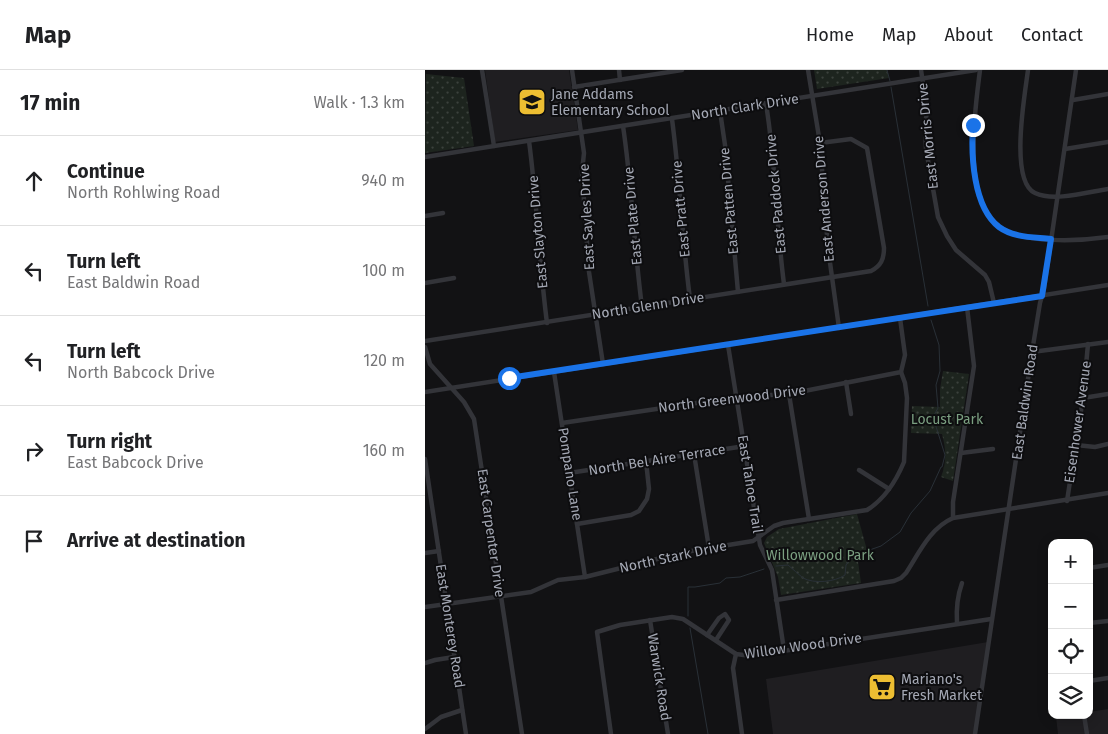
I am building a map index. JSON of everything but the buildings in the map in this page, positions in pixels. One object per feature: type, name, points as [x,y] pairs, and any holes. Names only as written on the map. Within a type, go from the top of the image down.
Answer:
[{"type":"street","points":[[482,70],[494,146]]},
{"type":"street","name":"East Sayles Drive","points":[[572,70],[584,153],[582,172],[589,272],[603,364]]},
{"type":"street","points":[[619,70],[621,80]]},
{"type":"street","points":[[574,87],[666,71],[682,70]]},
{"type":"street","name":"East Anderson Drive","points":[[808,70],[820,143],[828,248],[839,328]]},
{"type":"street","name":"East Morris Drive","points":[[921,70],[927,110],[925,127],[926,148],[938,217],[956,250],[985,275],[989,282],[993,303]]},
{"type":"street","name":"North Clark Drive","points":[[425,157],[976,70]]},
{"type":"street","points":[[980,70],[973,125],[973,144],[977,186],[981,201],[988,214],[999,227],[1018,236],[1078,241],[1108,237]]},
{"type":"street","points":[[1028,70],[1020,129],[1020,148],[1027,185],[1035,194],[1057,197],[1108,189]]},
{"type":"street","name":"East Baldwin Road","points":[[975,734],[991,618],[1073,100],[1076,70]]},
{"type":"street","points":[[1073,100],[1108,94]]},
{"type":"street","name":"East Paddock Drive","points":[[766,104],[774,156],[779,248],[784,284]]},
{"type":"street","name":"East Patten Drive","points":[[720,111],[725,145],[738,292]]},
{"type":"street","name":"East Pratt Drive","points":[[672,119],[678,163],[690,299]]},
{"type":"street","name":"East Plate Drive","points":[[623,126],[630,174],[636,264],[642,307]]},
{"type":"street","name":"North Glenn Drive","points":[[425,341],[871,271],[878,267],[884,258],[884,248],[867,148],[851,139],[820,143]]},
{"type":"street","name":"East Slayton Drive","points":[[529,141],[535,182],[541,279],[547,323]]},
{"type":"street","points":[[1065,149],[1108,142]]},
{"type":"street","points":[[425,216],[443,213]]},
{"type":"street","points":[[425,283],[454,278]]},
{"type":"street","points":[[425,392],[1108,286]]},
{"type":"street","points":[[953,518],[953,502],[973,366],[967,307]]},
{"type":"street","points":[[900,318],[905,356],[901,372]]},
{"type":"street","points":[[1032,352],[1108,342]]},
{"type":"street","name":"East Tahoe Trail","points":[[728,344],[761,550],[772,570],[784,650]]},
{"type":"street","name":"Eisenhower Avenue","points":[[1067,501],[1083,398],[1088,344]]},
{"type":"street","name":"East Carpenter Drive","points":[[425,347],[431,364],[464,402],[474,419],[521,734]]},
{"type":"street","name":"Pompano Lane","points":[[554,372],[585,577]]},
{"type":"street","name":"North Greenwood Drive","points":[[562,423],[737,397],[789,394],[901,372]]},
{"type":"street","name":"North Stark Drive","points":[[425,607],[531,592],[558,580],[585,577],[709,548],[753,541],[774,526],[783,523],[867,510],[879,503],[904,462],[907,398],[901,372]]},
{"type":"street","points":[[846,382],[851,414]]},
{"type":"street","points":[[789,394],[809,519]]},
{"type":"street","points":[[1083,398],[1108,394]]},
{"type":"street","points":[[1076,446],[1095,447],[1108,444]]},
{"type":"street","name":"North Bel Aire Terrace","points":[[569,473],[745,446]]},
{"type":"street","points":[[961,454],[993,449]]},
{"type":"street","points":[[694,454],[709,548]]},
{"type":"street","name":"East Monterey Road","points":[[425,459],[466,734]]},
{"type":"street","points":[[577,524],[631,515],[639,511],[647,499],[649,489],[646,461]]},
{"type":"street","points":[[859,470],[889,489]]},
{"type":"street","points":[[776,600],[894,581],[901,578],[932,534],[942,523],[953,518],[1108,493]]},
{"type":"street","points":[[425,499],[431,498]]},
{"type":"street","points":[[425,553],[439,551]]},
{"type":"street","points":[[1093,567],[1108,565]]},
{"type":"street","points":[[957,623],[956,608],[958,593],[962,583]]},
{"type":"street","points":[[707,635],[719,618],[725,614],[729,620],[716,640]]},
{"type":"street","name":"Willow Wood Drive","points":[[611,734],[597,632],[620,625],[672,617],[683,619],[737,654],[751,656],[991,618]]},
{"type":"street","name":"Warwick Road","points":[[651,620],[668,734]]},
{"type":"street","points":[[1093,623],[1108,620]]},
{"type":"street","points":[[737,654],[733,668],[742,734]]},
{"type":"street","points":[[425,663],[454,657]]},
{"type":"street","points":[[1093,680],[1108,678]]},
{"type":"street","points":[[425,729],[441,717],[462,710]]},
{"type":"street","points":[[1085,719],[1087,734]]},
{"type":"shaded area","name":"Jane Addams Elementary School","points":[[485,70],[569,70],[578,130],[495,142]]},
{"type":"shaded area","points":[[988,642],[975,734],[773,734],[766,679]]},
{"type":"shaded area","points":[[1108,709],[1108,734],[1058,734],[1056,719],[1093,719],[1093,711]]},
{"type":"green space","points":[[814,70],[887,70],[889,78],[817,89]]},
{"type":"green space","points":[[426,74],[464,78],[474,146],[425,153]]},
{"type":"green space","name":"Locust Park","points":[[943,371],[969,374],[953,481],[941,477],[945,456],[942,434],[911,433],[912,406],[940,407]]},
{"type":"green space","name":"Willowwood Park","points":[[857,514],[867,550],[857,554],[861,583],[781,595],[778,577],[764,543],[767,537],[779,529]]},
{"type":"waterway","points":[[887,70],[890,81]]},
{"type":"waterway","points":[[891,87],[928,306]]},
{"type":"waterway","points":[[776,566],[788,565],[803,578],[813,581],[824,581],[841,577],[845,575],[846,565],[850,559],[858,554],[881,546],[900,532],[911,513],[930,491],[942,467],[945,455],[933,417],[938,408],[936,385],[940,371],[939,345],[931,320]]},
{"type":"waterway","points":[[688,616],[688,587],[720,583],[726,578],[740,577],[764,569]]},
{"type":"waterway","points":[[690,628],[708,734]]},
{"type":"place","name":"Jane Addams Elementary School","points":[[532,102]]},
{"type":"place","name":"Mariano's Fresh Market","points":[[882,687]]},
{"type":"route","points":[[509,378],[1042,296],[1051,239],[1018,236],[999,227],[988,214],[981,201],[977,186],[973,154],[973,125]]}]
